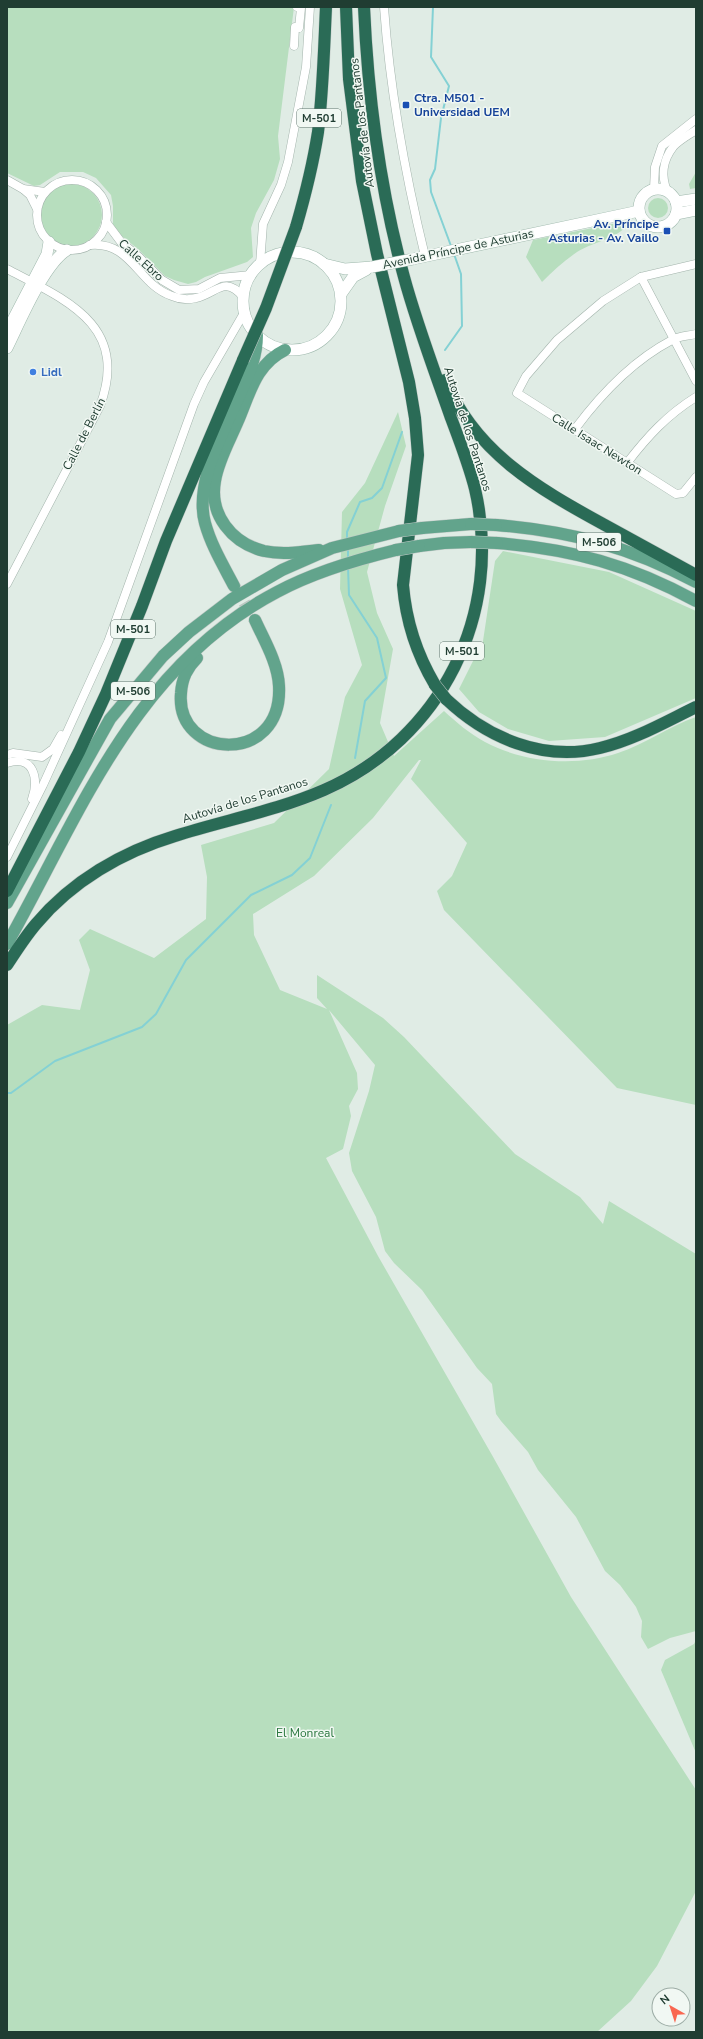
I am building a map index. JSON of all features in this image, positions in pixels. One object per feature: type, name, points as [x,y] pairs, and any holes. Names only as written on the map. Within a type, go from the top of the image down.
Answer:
[{"type":"highway","name":"M-501","points":[[7,890],[106,694],[142,606],[169,534],[242,360],[266,308],[296,227],[307,187],[318,133],[322,89],[326,7]]},
{"type":"highway","points":[[346,7],[349,79],[362,181],[377,254],[409,382],[415,418],[418,455],[403,585],[404,603],[409,628],[416,650],[435,685],[446,699],[472,721],[487,731],[512,742],[536,748],[559,751],[600,748],[630,738],[696,707]]},
{"type":"highway","name":"Autovía de los Pantanos","points":[[7,965],[34,926],[50,908],[80,883],[111,863],[132,852],[162,840],[302,800],[338,784],[378,759],[400,741],[429,709],[447,682],[467,639],[475,611],[480,582],[483,550],[481,518],[467,461],[404,280],[393,236],[380,172],[370,94],[364,7]]},
{"type":"highway","points":[[404,280],[422,318],[450,392],[469,422],[497,455],[518,473],[554,498],[696,575]]},
{"type":"main road","points":[[234,586],[211,540],[204,521],[204,486],[213,456],[252,366],[257,346],[257,335]]},
{"type":"main road","points":[[285,350],[269,360],[257,376],[222,460],[215,481],[214,501],[218,517],[225,528],[247,544],[264,551],[286,553],[332,548]]},
{"type":"main road","name":"M-506","points":[[7,903],[110,719],[163,656],[189,632],[232,599],[282,570],[332,548],[360,540],[399,531],[471,524],[496,525],[561,532],[625,550],[671,568],[696,582]]},
{"type":"main road","name":"M-506","points":[[7,944],[112,752],[145,704],[177,667],[227,624],[276,592],[333,568],[396,550],[444,543],[471,542],[497,543],[560,550],[593,558],[646,576],[696,601]]},
{"type":"main road","points":[[227,624],[216,641],[189,666],[182,682],[180,701],[185,718],[196,733],[208,742],[225,745],[243,744],[259,735],[273,720],[278,703],[279,685],[272,659],[255,620]]},
{"type":"street","points":[[294,46],[295,27],[299,28],[301,8],[297,7]]},
{"type":"street","points":[[260,264],[262,224],[281,185],[288,162],[306,67],[310,7]]},
{"type":"street","points":[[384,7],[393,92],[403,156],[425,256]]},
{"type":"street","points":[[654,189],[655,167],[662,146],[696,119]]},
{"type":"street","points":[[667,191],[654,189],[644,195],[639,205],[639,211],[645,222],[656,227],[668,224],[676,214],[676,202],[667,191],[663,182],[663,168],[674,147],[696,130]]},
{"type":"street","points":[[7,180],[24,189],[30,195],[37,209]]},
{"type":"street","points":[[64,180],[76,180],[87,183],[97,190],[103,199],[107,210],[106,222],[103,231],[89,245],[78,249],[67,250],[56,247],[49,242],[40,231],[37,220],[37,209],[45,192],[54,184],[64,180]]},
{"type":"street","points":[[24,189],[45,192]]},
{"type":"street","points":[[676,202],[696,199]]},
{"type":"street","name":"Avenida Príncipe de Asturias","points":[[324,264],[346,269],[372,267],[639,211]]},
{"type":"street","points":[[676,214],[692,211]]},
{"type":"street","name":"Calle Ebro","points":[[106,222],[121,242],[139,257],[162,280],[179,290],[198,289],[220,278],[251,275]]},
{"type":"street","points":[[7,348],[36,284],[47,254],[49,242]]},
{"type":"street","name":"Calle Ebro","points":[[89,245],[106,245],[118,250],[159,290],[171,296],[184,299],[197,298],[223,286],[237,289],[243,297]]},
{"type":"street","points":[[7,331],[36,284],[56,258],[67,250]]},
{"type":"street","points":[[299,252],[312,256],[324,264],[332,272],[338,282],[341,294],[339,316],[334,328],[326,337],[313,346],[303,349],[285,350],[274,347],[257,335],[250,327],[244,313],[243,297],[246,285],[251,275],[260,264],[278,255],[299,252]]},
{"type":"street","points":[[696,264],[641,276],[696,381]]},
{"type":"street","name":"Avenida Príncipe de Asturias","points":[[341,294],[353,277],[372,267]]},
{"type":"street","name":"Calle de Berlín","points":[[7,269],[36,284],[74,307],[91,322],[98,332],[106,351],[108,376],[100,406],[7,584]]},
{"type":"street","name":"Calle Isaac Newton","points":[[641,276],[603,301],[570,327],[526,376],[517,393],[519,396],[575,429],[676,494],[683,493],[696,477]]},
{"type":"street","points":[[7,857],[108,642],[194,404],[204,382],[244,313]]},
{"type":"street","points":[[575,429],[595,403],[618,379],[645,357],[673,339],[696,334]]},
{"type":"street","points":[[626,463],[656,428],[670,415],[696,397]]},
{"type":"street","points":[[7,755],[20,754],[42,757],[49,753],[56,744],[88,685]]},
{"type":"street","points":[[7,763],[13,761],[24,763],[30,767],[36,779],[33,798],[18,836]]},
{"type":"green space","points":[[7,7],[294,7],[278,136],[280,159],[274,180],[256,213],[251,228],[253,257],[247,262],[205,277],[196,282],[188,284],[174,280],[165,276],[138,249],[119,234],[113,224],[113,206],[111,195],[96,178],[83,172],[60,172],[40,185],[34,186],[7,173]]},
{"type":"green space","points":[[696,172],[696,188],[690,189],[689,184]]},
{"type":"green space","points":[[71,184],[83,186],[93,193],[100,203],[102,215],[100,227],[93,237],[83,244],[71,246],[59,244],[49,237],[42,227],[40,215],[42,203],[49,193],[59,186]]},
{"type":"green space","points":[[658,198],[665,201],[668,208],[665,215],[658,218],[651,215],[648,208],[651,201]]},
{"type":"green space","points":[[632,220],[614,236],[577,252],[542,282],[526,257],[533,240]]},
{"type":"green space","name":"El Monreal","points":[[398,412],[406,446],[385,506],[367,572],[377,613],[393,649],[380,723],[394,756],[444,711],[458,724],[485,742],[516,755],[551,761],[585,760],[618,753],[696,717],[696,1105],[617,1088],[444,910],[437,891],[452,876],[467,843],[411,779],[421,760],[419,760],[373,818],[314,876],[253,914],[254,935],[280,990],[327,1009],[317,998],[317,975],[383,1018],[404,1037],[515,1154],[580,1197],[603,1224],[609,1201],[696,1254],[696,1631],[670,1638],[648,1649],[641,1637],[642,1621],[636,1607],[620,1585],[605,1571],[576,1517],[538,1470],[528,1452],[496,1414],[492,1384],[477,1368],[422,1290],[394,1263],[385,1251],[376,1217],[352,1171],[349,1153],[369,1091],[375,1065],[329,1010],[357,1073],[358,1089],[349,1106],[351,1116],[343,1149],[326,1158],[378,1256],[571,1597],[696,1790],[696,1891],[657,1966],[631,2001],[597,2032],[7,2032],[7,1025],[42,1005],[80,1010],[90,970],[79,940],[90,929],[154,958],[206,919],[207,877],[201,845],[274,823],[329,769],[345,697],[362,665],[340,589],[342,512],[365,483]]},
{"type":"green space","points":[[503,551],[609,572],[696,611],[696,698],[605,737],[549,741],[508,729],[479,712],[459,689],[483,641],[495,561]]},
{"type":"green space","points":[[696,1640],[696,1753],[661,1670],[665,1660],[694,1644]]},
{"type":"waterway","points":[[433,7],[431,57],[449,86],[441,118],[435,169],[430,180],[431,192],[451,246]]},
{"type":"waterway","points":[[445,350],[462,326],[461,274],[454,254]]},
{"type":"waterway","points":[[347,540],[347,532],[360,502],[372,498],[382,488],[402,432]]},
{"type":"waterway","points":[[348,549],[348,558]]},
{"type":"waterway","points":[[348,567],[349,595],[377,638],[386,678],[365,701],[355,758]]},
{"type":"waterway","points":[[7,1093],[11,1093],[55,1061],[142,1027],[156,1014],[186,960],[251,895],[292,875],[310,858],[331,805]]},
{"type":"tunnel","points":[[235,587],[254,619]]},
{"type":"place","name":"Ctra. M501 - Universidad UEM","points":[[406,105]]},
{"type":"place","name":"Av. Príncipe Asturias - Av. Vaillo","points":[[667,231]]},
{"type":"place","name":"Lidl","points":[[33,372]]}]
